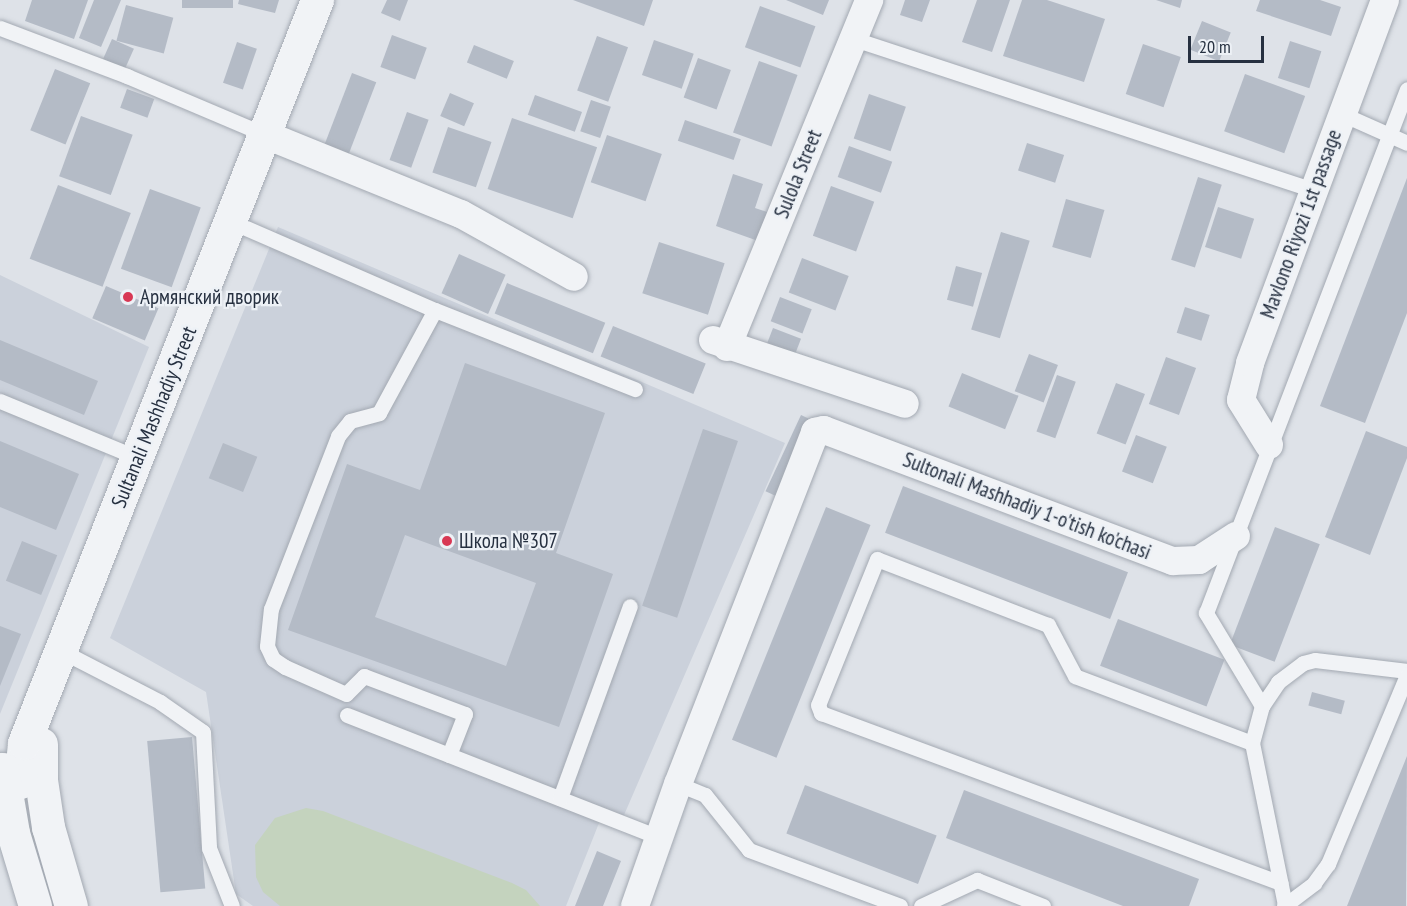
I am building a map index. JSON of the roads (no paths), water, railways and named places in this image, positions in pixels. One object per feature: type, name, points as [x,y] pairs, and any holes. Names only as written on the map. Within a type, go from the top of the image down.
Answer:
[{"type":"street","name":"Sultаnali Mashhadiy Street","points":[[41,744],[73,657],[246,228],[317,0]]},
{"type":"street","name":"Sultаnali Mashhadiy Street","points":[[1,775],[20,782],[24,743],[138,458],[274,138],[336,0]]},
{"type":"street","name":"Sulola Street","points":[[869,0],[720,344],[905,404]]},
{"type":"street","name":"Mavlono Riyozi 1st passage","points":[[1269,445],[1241,400],[1250,363],[1385,0]]},
{"type":"street","points":[[274,138],[461,214],[574,278]]},
{"type":"street","name":"Sultonali Mashhadiy 1-o'tish ko'chasi","points":[[678,784],[815,432],[824,430],[1173,561],[1198,560],[1236,536]]},
{"type":"street","points":[[35,906],[13,833],[1,775],[41,744]]},
{"type":"street","points":[[41,744],[41,780],[48,827],[71,906]]},
{"type":"street","points":[[635,906],[678,784]]},
{"type":"lane","points":[[0,28],[127,76],[274,138]]},
{"type":"lane","points":[[854,39],[1313,190]]},
{"type":"lane","points":[[1262,706],[1205,616],[1407,89]]},
{"type":"lane","points":[[1342,114],[1407,143]]},
{"type":"lane","points":[[246,228],[435,310],[635,389]]},
{"type":"lane","points":[[435,310],[379,413],[350,421],[338,436],[267,629],[273,659],[346,694],[364,676],[465,714],[449,755]]},
{"type":"lane","points":[[0,401],[138,458]]},
{"type":"lane","points":[[1252,743],[1075,676],[1048,625],[878,560],[818,705],[821,713],[1281,883]]},
{"type":"lane","points":[[560,798],[630,606]]},
{"type":"lane","points":[[73,657],[160,702],[203,732],[209,848],[232,906]]},
{"type":"lane","points":[[1315,660],[1407,673],[1328,864],[1314,883],[1285,905],[1252,743],[1262,706],[1278,682],[1303,663],[1315,660]]},
{"type":"lane","points":[[347,716],[659,837]]},
{"type":"lane","points":[[678,784],[705,795],[749,850],[900,906]]},
{"type":"lane","points":[[921,906],[977,880],[1043,906]]},
{"type":"place","name":"Армянский дворик","points":[[128,297]]},
{"type":"place","name":"Школа №307","points":[[447,541]]}]
